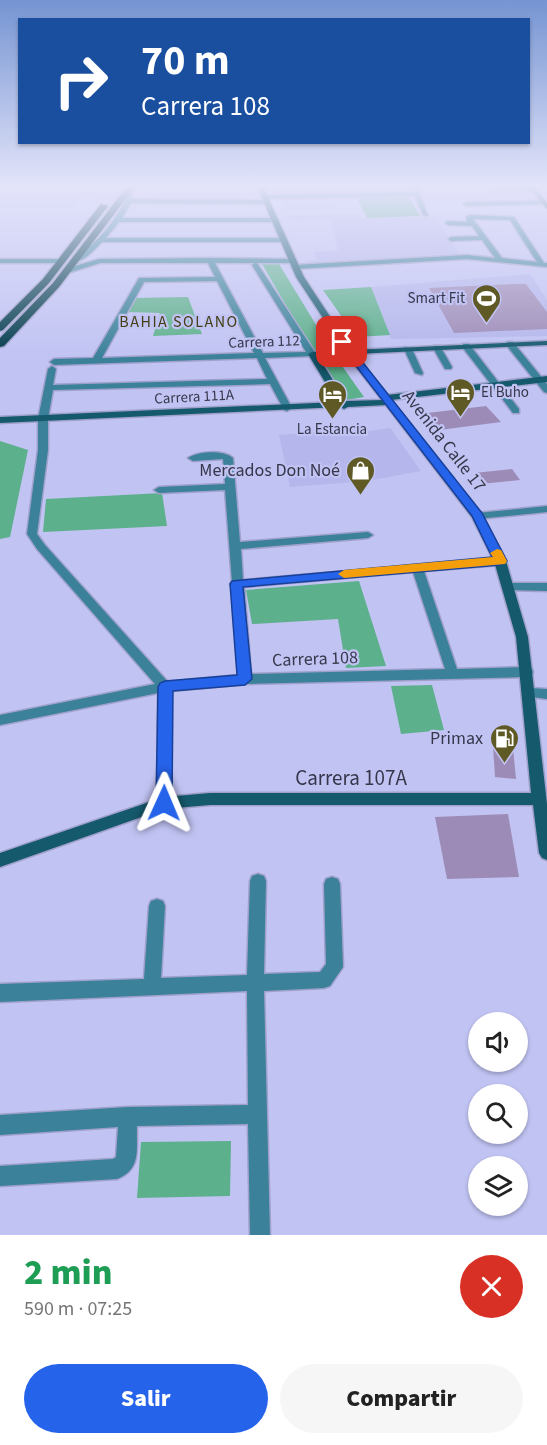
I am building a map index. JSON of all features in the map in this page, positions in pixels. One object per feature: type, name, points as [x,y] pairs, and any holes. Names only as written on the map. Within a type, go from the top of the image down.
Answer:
[{"type":"main road","points":[[0,328],[36,293],[76,242]]},
{"type":"main road","points":[[0,344],[44,299],[90,242]]},
{"type":"street","points":[[99,261],[90,257],[100,242]]},
{"type":"street","name":"Avenida Calle 17","points":[[284,242],[293,264],[349,352],[477,516],[500,561],[522,638],[539,800],[547,853]]},
{"type":"street","points":[[487,242],[500,260]]},
{"type":"street","points":[[529,242],[545,265]]},
{"type":"street","points":[[75,261],[95,248]]},
{"type":"street","points":[[68,271],[99,261],[210,260],[293,264],[454,257],[545,265]]},
{"type":"street","points":[[210,260],[287,408]]},
{"type":"street","points":[[0,261],[62,261]]},
{"type":"street","points":[[256,265],[344,405]]},
{"type":"street","points":[[96,361],[142,280],[220,279]]},
{"type":"street","name":"Carrera 112","points":[[48,388],[53,366],[96,361],[547,343]]},
{"type":"street","points":[[510,344],[543,379],[547,390]]},
{"type":"street","points":[[466,346],[516,411]]},
{"type":"street","points":[[437,348],[448,367]]},
{"type":"street","points":[[408,349],[419,373]]},
{"type":"street","name":"Carrera 111A","points":[[0,420],[344,405],[543,379]]},
{"type":"street","points":[[164,803],[165,687],[34,540],[32,534],[40,481],[43,419],[48,388],[273,381]]},
{"type":"street","points":[[193,458],[226,456],[245,679]]},
{"type":"street","points":[[159,490],[230,487]]},
{"type":"street","points":[[477,516],[547,509]]},
{"type":"street","points":[[235,546],[368,535]]},
{"type":"street","points":[[236,584],[500,561]]},
{"type":"street","points":[[417,568],[452,672]]},
{"type":"street","points":[[509,587],[547,587]]},
{"type":"street","name":"Carrera 108","points":[[0,720],[165,687],[245,679],[452,672],[527,672]]},
{"type":"street","points":[[529,693],[547,694]]},
{"type":"street","name":"Carrera 107A","points":[[0,861],[164,803],[210,799],[539,800]]},
{"type":"street","points":[[258,881],[255,983],[260,1235]]},
{"type":"street","points":[[0,993],[324,980],[331,975],[335,967],[332,884]]},
{"type":"street","points":[[152,986],[157,906]]},
{"type":"street","points":[[0,1125],[128,1116],[258,1114]]},
{"type":"street","points":[[0,1176],[117,1169],[126,1162],[128,1116]]},
{"type":"shaded area","points":[[336,242],[451,242],[459,254],[307,264],[306,261],[317,260],[314,252],[338,250]]},
{"type":"shaded area","points":[[530,274],[547,300],[547,336],[391,339],[371,287]]},
{"type":"shaded area","points":[[365,428],[368,431],[390,428],[421,471],[367,481],[290,487],[279,435]]},
{"type":"green space","points":[[262,264],[279,264],[332,351],[313,352]]},
{"type":"green space","points":[[371,287],[390,335],[356,337],[323,290]]},
{"type":"green space","points":[[188,297],[202,334],[153,336],[160,313],[126,312],[134,298]]},
{"type":"green space","points":[[335,356],[364,397],[346,400],[320,358]]},
{"type":"green space","points":[[0,441],[28,450],[10,537],[0,539]]},
{"type":"green space","points":[[162,493],[167,526],[43,532],[46,499]]},
{"type":"green space","points":[[359,581],[386,666],[346,668],[338,619],[252,624],[246,590]]},
{"type":"green space","points":[[432,685],[444,730],[401,734],[391,686]]},
{"type":"green space","points":[[231,1141],[230,1196],[137,1198],[141,1142]]},
{"type":"building","points":[[526,284],[547,312],[547,329],[454,333],[429,288]]},
{"type":"building","name":"El Buho","points":[[486,406],[501,422],[432,431],[419,414]]},
{"type":"building","points":[[512,469],[520,480],[481,484],[474,473]]},
{"type":"building","name":"Primax","points":[[493,746],[513,748],[516,779],[495,777]]},
{"type":"building","points":[[508,814],[519,877],[447,879],[435,817]]},
{"type":"slow traffic","points":[[344,574],[500,561],[497,553]]},
{"type":"place","name":"Smart Fit","points":[[486,324]]},
{"type":"place","name":"El Buho","points":[[460,418]]},
{"type":"place","name":"La Estancia","points":[[332,420]]},
{"type":"place","name":"Mercados Don Noé","points":[[361,496]]},
{"type":"place","name":"Primax","points":[[504,764]]},
{"type":"district","name":"BAHIA SOLANO","points":[[179,322]]},
{"type":"route","points":[[164,803],[165,687],[245,679],[236,584],[500,561],[477,516],[342,342]]}]
